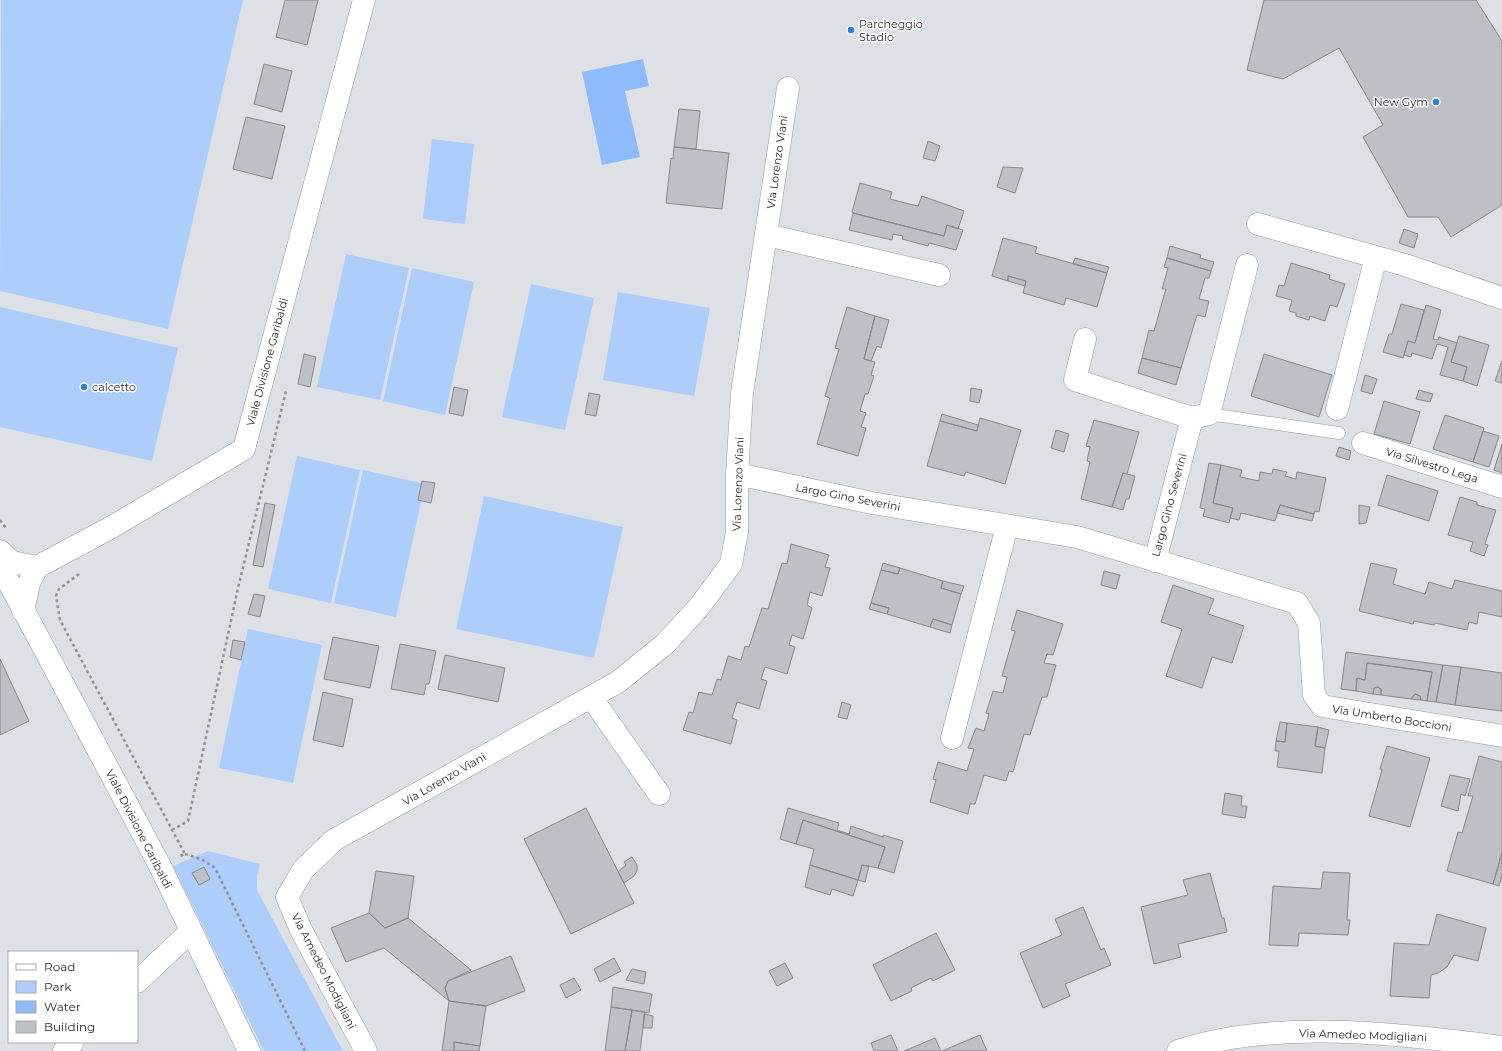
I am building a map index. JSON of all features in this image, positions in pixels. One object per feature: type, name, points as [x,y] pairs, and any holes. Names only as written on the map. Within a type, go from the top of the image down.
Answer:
[{"type":"street","name":"Viale Divisione Garibaldi","points":[[37,567],[110,528],[244,449],[364,0]]},
{"type":"street","name":"Via Lorenzo Viani","points":[[303,870],[334,840],[618,682],[665,644],[699,607],[731,564],[737,532],[737,474],[742,393],[788,88]]},
{"type":"street","points":[[1258,224],[1376,257],[1502,298]]},
{"type":"street","points":[[767,235],[939,275]]},
{"type":"street","points":[[1337,409],[1376,257]]},
{"type":"street","name":"Largo Gino Severini","points":[[737,474],[872,503],[1077,537],[1155,561],[1248,265]]},
{"type":"street","points":[[1085,339],[1075,380],[1200,416]]},
{"type":"street","name":"Via Silvestro Lega","points":[[1363,443],[1502,487]]},
{"type":"street","points":[[952,738],[1007,526]]},
{"type":"street","points":[[5,542],[12,562],[37,567],[28,583],[23,611]]},
{"type":"street","name":"Via Umberto Boccioni","points":[[1155,561],[1297,603],[1309,623],[1314,696],[1322,706],[1502,736]]},
{"type":"street","name":"Viale Divisione Garibaldi","points":[[5,575],[160,866],[190,932],[249,1051]]},
{"type":"street","points":[[591,697],[659,794]]},
{"type":"street","name":"Via Amedeo Modigliani","points":[[303,870],[287,897],[301,930],[366,1051]]},
{"type":"street","points":[[138,981],[190,932]]},
{"type":"street","name":"Via Amedeo Modigliani","points":[[1178,1051],[1196,1045],[1250,1036],[1308,1032],[1421,1036],[1502,1048]]},
{"type":"street","points":[[64,1051],[73,1043]]},
{"type":"lane","points":[[1200,416],[1339,433]]},
{"type":"path","points":[[84,570],[59,589],[56,596],[60,620],[172,830],[188,821],[238,588],[288,384]]},
{"type":"path","points":[[0,520],[5,542]]},
{"type":"path","points":[[185,854],[201,859],[215,868],[305,1051]]},
{"type":"green space","points":[[1,0],[243,0],[168,329],[0,291]]},
{"type":"green space","points":[[432,139],[474,144],[465,224],[423,219]]},
{"type":"green space","points":[[346,254],[409,268],[380,400],[317,387]]},
{"type":"green space","points":[[412,268],[474,282],[445,415],[383,401]]},
{"type":"green space","points":[[531,284],[594,298],[565,430],[502,417]]},
{"type":"green space","points":[[618,292],[710,308],[694,396],[603,380]]},
{"type":"green space","name":"calcetto","points":[[0,307],[178,348],[152,461],[0,427]]},
{"type":"green space","points":[[297,456],[360,470],[331,603],[268,589]]},
{"type":"green space","points":[[363,470],[425,484],[396,617],[334,603]]},
{"type":"green space","points":[[484,496],[623,527],[594,658],[456,629]]},
{"type":"green space","points":[[248,629],[322,645],[293,783],[219,768]]},
{"type":"green space","points":[[208,851],[260,864],[257,876],[257,890],[343,1051],[264,1051],[173,866]]},
{"type":"water","points":[[643,59],[649,86],[625,91],[640,157],[602,165],[582,72]]},
{"type":"building","points":[[285,0],[318,0],[307,45],[276,37]]},
{"type":"building","name":"New Gym","points":[[1264,0],[1476,0],[1502,41],[1502,205],[1451,237],[1438,217],[1408,217],[1363,137],[1383,125],[1339,48],[1283,79],[1247,70]]},
{"type":"building","points":[[264,64],[292,71],[282,112],[254,104]]},
{"type":"building","points":[[679,109],[700,111],[696,149],[674,147]]},
{"type":"building","points":[[246,117],[285,126],[272,179],[233,169]]},
{"type":"building","points":[[928,141],[940,146],[935,161],[923,158]]},
{"type":"building","points":[[674,147],[729,153],[722,209],[666,203],[671,158],[673,159]]},
{"type":"building","points":[[1003,167],[1023,168],[1015,193],[997,187]]},
{"type":"building","points":[[860,183],[892,192],[890,199],[918,206],[922,196],[964,211],[958,229],[947,225],[944,236],[853,213],[852,212]]},
{"type":"building","points":[[853,213],[944,236],[947,225],[963,230],[956,250],[929,243],[928,246],[902,239],[903,236],[893,234],[892,240],[849,230]]},
{"type":"building","points":[[1404,229],[1418,234],[1414,248],[1399,243]]},
{"type":"building","points":[[1003,238],[1037,247],[1035,253],[1107,273],[1097,307],[1066,298],[1064,305],[1023,293],[1026,281],[1008,276],[1008,281],[992,276]]},
{"type":"building","points":[[1170,246],[1201,255],[1200,258],[1214,262],[1211,271],[1167,258]]},
{"type":"building","points":[[1075,258],[1109,267],[1107,273],[1073,264]]},
{"type":"building","points":[[1167,258],[1211,271],[1209,278],[1205,278],[1199,299],[1209,301],[1205,317],[1197,315],[1181,368],[1142,358],[1149,330],[1154,331],[1166,289],[1162,289],[1168,268],[1164,267]]},
{"type":"building","points":[[1291,263],[1330,275],[1329,279],[1345,284],[1337,307],[1330,305],[1325,321],[1310,316],[1309,320],[1296,316],[1296,313],[1289,311],[1292,300],[1276,296],[1279,285],[1284,286]]},
{"type":"building","points":[[1008,276],[1026,281],[1025,286],[1008,281]]},
{"type":"building","points":[[1401,304],[1424,310],[1415,343],[1408,341],[1403,358],[1383,352],[1389,334],[1392,334]]},
{"type":"building","points":[[1426,305],[1441,310],[1433,339],[1438,340],[1439,337],[1457,343],[1451,362],[1467,367],[1463,381],[1440,375],[1448,347],[1437,344],[1432,359],[1412,353],[1411,357],[1404,355],[1408,341],[1415,343]]},
{"type":"building","points":[[847,307],[875,316],[864,359],[875,362],[871,375],[874,376],[868,394],[865,394],[860,411],[866,413],[861,427],[866,428],[858,456],[817,444],[830,398],[825,396],[839,349],[835,348]]},
{"type":"building","points":[[875,316],[889,320],[881,348],[877,346],[871,361],[864,359]]},
{"type":"building","points":[[1459,336],[1489,345],[1477,386],[1463,381],[1467,367],[1451,362]]},
{"type":"building","points":[[304,354],[316,357],[310,387],[298,384]]},
{"type":"building","points":[[1264,354],[1332,375],[1319,417],[1251,396]]},
{"type":"building","points":[[1142,358],[1181,368],[1176,385],[1138,373]]},
{"type":"building","points":[[1502,361],[1502,383],[1495,381]]},
{"type":"building","points":[[1365,375],[1377,379],[1372,394],[1361,391]]},
{"type":"building","points":[[454,387],[468,390],[463,416],[449,413]]},
{"type":"building","points":[[971,388],[982,390],[979,403],[970,401]]},
{"type":"building","points":[[1419,390],[1433,394],[1430,402],[1416,399]]},
{"type":"building","points":[[589,393],[600,395],[596,416],[585,414]]},
{"type":"building","points":[[1384,401],[1420,412],[1410,444],[1374,434]]},
{"type":"building","points":[[942,414],[978,425],[977,431],[940,421]]},
{"type":"building","points":[[1445,415],[1484,428],[1473,462],[1433,449]]},
{"type":"building","points":[[980,418],[1021,430],[1005,484],[966,472],[964,476],[927,466],[940,421],[977,431]]},
{"type":"building","points":[[1094,420],[1139,432],[1127,474],[1123,473],[1112,507],[1081,499],[1090,462],[1087,461],[1090,447],[1086,446]]},
{"type":"building","points":[[1056,430],[1069,434],[1064,452],[1051,448]]},
{"type":"building","points":[[1483,431],[1499,436],[1489,467],[1473,462]]},
{"type":"building","points":[[1502,444],[1502,473],[1494,470]]},
{"type":"building","points":[[1339,447],[1351,451],[1349,460],[1336,456]]},
{"type":"building","points":[[1209,463],[1221,465],[1213,503],[1233,508],[1229,523],[1203,516],[1205,509],[1200,508]]},
{"type":"building","points":[[1221,465],[1242,470],[1240,477],[1259,481],[1260,472],[1272,474],[1273,469],[1287,472],[1285,476],[1296,479],[1297,472],[1326,478],[1319,512],[1315,511],[1314,514],[1280,505],[1275,521],[1241,513],[1239,520],[1230,518],[1233,508],[1213,503]]},
{"type":"building","points":[[1123,473],[1135,476],[1129,499],[1126,499],[1123,510],[1112,507]]},
{"type":"building","points":[[1387,475],[1438,491],[1429,521],[1378,505]]},
{"type":"building","points":[[422,481],[435,483],[431,503],[418,500]]},
{"type":"building","points":[[1460,497],[1477,502],[1477,505],[1496,510],[1485,544],[1488,545],[1484,556],[1470,551],[1473,542],[1448,535]]},
{"type":"building","points":[[265,503],[275,505],[263,567],[253,565]]},
{"type":"building","points":[[1280,505],[1314,514],[1312,521],[1277,513]]},
{"type":"building","points":[[1359,505],[1370,507],[1366,523],[1359,524]]},
{"type":"building","points":[[791,544],[829,555],[825,567],[830,568],[822,596],[810,592],[807,605],[812,608],[803,639],[792,635],[789,645],[795,647],[787,674],[765,667],[761,679],[767,681],[759,709],[737,702],[732,718],[737,720],[731,744],[683,730],[689,712],[693,713],[699,692],[712,695],[717,679],[721,680],[728,656],[741,660],[745,646],[749,647],[762,608],[768,609],[782,563],[787,564]]},
{"type":"building","points":[[883,563],[900,568],[898,574],[881,570]]},
{"type":"building","points":[[1371,563],[1397,569],[1393,584],[1425,594],[1429,582],[1452,589],[1455,580],[1502,591],[1502,617],[1479,612],[1477,624],[1469,622],[1467,630],[1435,623],[1434,625],[1414,621],[1413,624],[1359,611]]},
{"type":"building","points":[[900,568],[943,581],[941,588],[961,594],[952,625],[933,619],[930,627],[887,614],[889,608],[871,603],[881,570],[898,574]]},
{"type":"building","points":[[1104,571],[1120,575],[1116,589],[1101,585]]},
{"type":"building","points":[[943,581],[964,586],[961,594],[941,588]]},
{"type":"building","points":[[1173,585],[1214,599],[1208,614],[1244,626],[1232,663],[1212,657],[1202,688],[1166,676],[1182,629],[1161,622]]},
{"type":"building","points":[[254,594],[265,596],[260,617],[248,614]]},
{"type":"building","points":[[871,603],[889,608],[887,614],[869,609]]},
{"type":"building","points":[[1017,610],[1063,624],[1053,655],[1047,654],[1044,663],[1056,665],[1047,697],[1042,697],[1030,735],[1024,734],[1013,772],[1009,771],[1006,781],[984,775],[975,804],[970,804],[968,814],[930,802],[936,780],[933,779],[938,762],[967,771],[974,749],[968,748],[976,728],[984,731],[989,714],[986,713],[993,691],[1003,693],[1007,677],[1002,676],[1015,631],[1011,630]]},
{"type":"building","points":[[933,619],[952,625],[950,633],[930,627]]},
{"type":"building","points":[[333,637],[379,646],[370,688],[324,679]]},
{"type":"building","points":[[233,640],[245,642],[241,660],[230,657]]},
{"type":"building","points":[[400,644],[436,651],[429,684],[426,684],[424,695],[391,689]]},
{"type":"building","points":[[1346,652],[1443,665],[1436,702],[1427,701],[1432,672],[1412,669],[1367,663],[1365,680],[1357,678],[1356,691],[1341,689]]},
{"type":"building","points":[[445,655],[505,668],[498,702],[438,689]]},
{"type":"building","points":[[0,659],[29,721],[0,735]]},
{"type":"building","points":[[1367,663],[1432,672],[1427,701],[1421,700],[1420,696],[1415,694],[1411,699],[1381,695],[1381,689],[1378,687],[1374,688],[1373,694],[1356,691],[1357,678],[1365,680]]},
{"type":"building","points":[[1443,665],[1461,667],[1455,705],[1436,702]]},
{"type":"building","points":[[1461,667],[1502,673],[1502,711],[1455,705]]},
{"type":"building","points":[[1378,687],[1381,689],[1381,695],[1373,694],[1374,688]]},
{"type":"building","points":[[323,692],[353,699],[343,747],[313,740]]},
{"type":"building","points":[[1415,694],[1420,696],[1421,700],[1411,699]]},
{"type":"building","points":[[842,702],[851,705],[847,719],[838,717]]},
{"type":"building","points":[[1280,722],[1287,723],[1285,742],[1276,741]]},
{"type":"building","points":[[1287,723],[1318,727],[1315,746],[1325,748],[1322,773],[1277,767],[1279,751],[1275,751],[1276,741],[1285,742]]},
{"type":"building","points":[[1318,727],[1329,730],[1325,748],[1315,746]]},
{"type":"building","points":[[1387,746],[1430,758],[1410,827],[1369,816]]},
{"type":"building","points":[[1479,756],[1502,762],[1502,853],[1493,884],[1447,871],[1458,832],[1462,833],[1473,796],[1468,796]]},
{"type":"building","points":[[1450,775],[1470,779],[1465,796],[1461,794],[1458,811],[1441,806]]},
{"type":"building","points":[[1225,793],[1242,796],[1241,806],[1247,806],[1245,818],[1222,814]]},
{"type":"building","points":[[586,808],[634,903],[571,934],[524,839]]},
{"type":"building","points":[[788,808],[839,823],[837,830],[849,834],[851,826],[883,837],[883,835],[903,841],[894,873],[878,868],[885,847],[803,820],[796,844],[780,839]]},
{"type":"building","points":[[803,820],[885,847],[878,868],[862,865],[858,880],[810,865],[814,849],[796,844]]},
{"type":"building","points":[[1502,853],[1502,876],[1499,886],[1493,884]]},
{"type":"building","points":[[632,857],[637,865],[637,871],[634,876],[624,883],[618,872],[626,865],[624,862]]},
{"type":"building","points":[[810,865],[858,880],[853,896],[832,889],[830,895],[805,887]]},
{"type":"building","points":[[862,865],[869,866],[865,882],[858,880]]},
{"type":"building","points":[[204,867],[210,879],[199,885],[192,873]]},
{"type":"building","points":[[376,871],[414,876],[408,918],[385,928],[369,913]]},
{"type":"building","points":[[1323,872],[1350,873],[1347,920],[1350,920],[1348,935],[1299,933],[1298,946],[1269,945],[1273,886],[1321,889]]},
{"type":"building","points":[[1210,873],[1227,932],[1178,944],[1181,957],[1154,964],[1141,907],[1188,895],[1183,880]]},
{"type":"building","points":[[1083,907],[1101,950],[1104,948],[1111,965],[1065,984],[1070,996],[1043,1008],[1020,953],[1062,935],[1055,919]]},
{"type":"building","points":[[369,913],[385,928],[408,918],[471,970],[448,981],[445,988],[449,1001],[384,948],[346,962],[331,928]]},
{"type":"building","points":[[1437,914],[1486,928],[1478,961],[1454,955],[1447,967],[1438,973],[1431,975],[1429,998],[1390,996],[1394,943],[1429,945]]},
{"type":"building","points":[[936,933],[955,970],[933,981],[931,978],[911,988],[912,991],[891,1001],[873,965]]},
{"type":"building","points":[[511,956],[525,991],[486,1006],[449,1001],[445,988],[448,981]]},
{"type":"building","points":[[614,958],[621,971],[600,982],[594,969]]},
{"type":"building","points":[[785,963],[793,978],[777,986],[769,971]]},
{"type":"building","points":[[632,969],[646,972],[644,984],[626,980]]},
{"type":"building","points":[[574,978],[581,990],[566,998],[560,985]]},
{"type":"building","points":[[613,987],[652,994],[649,1013],[611,1007]]},
{"type":"building","points":[[449,1001],[486,1006],[480,1046],[454,1042],[454,1051],[442,1051]]},
{"type":"building","points":[[611,1007],[632,1010],[625,1051],[605,1051]]},
{"type":"building","points":[[632,1010],[645,1012],[640,1051],[625,1051]]},
{"type":"building","points":[[644,1014],[653,1016],[652,1028],[643,1028]]},
{"type":"building","points":[[891,1035],[898,1051],[874,1051],[871,1043]]},
{"type":"building","points":[[980,1035],[987,1051],[942,1051]]},
{"type":"building","points":[[935,1038],[941,1051],[904,1051]]},
{"type":"building","points":[[454,1042],[480,1046],[479,1051],[454,1051]]},
{"type":"place","name":"Parcheggio Stadio","points":[[851,30]]},
{"type":"place","name":"New Gym","points":[[1436,102]]},
{"type":"place","name":"calcetto","points":[[84,387]]}]
